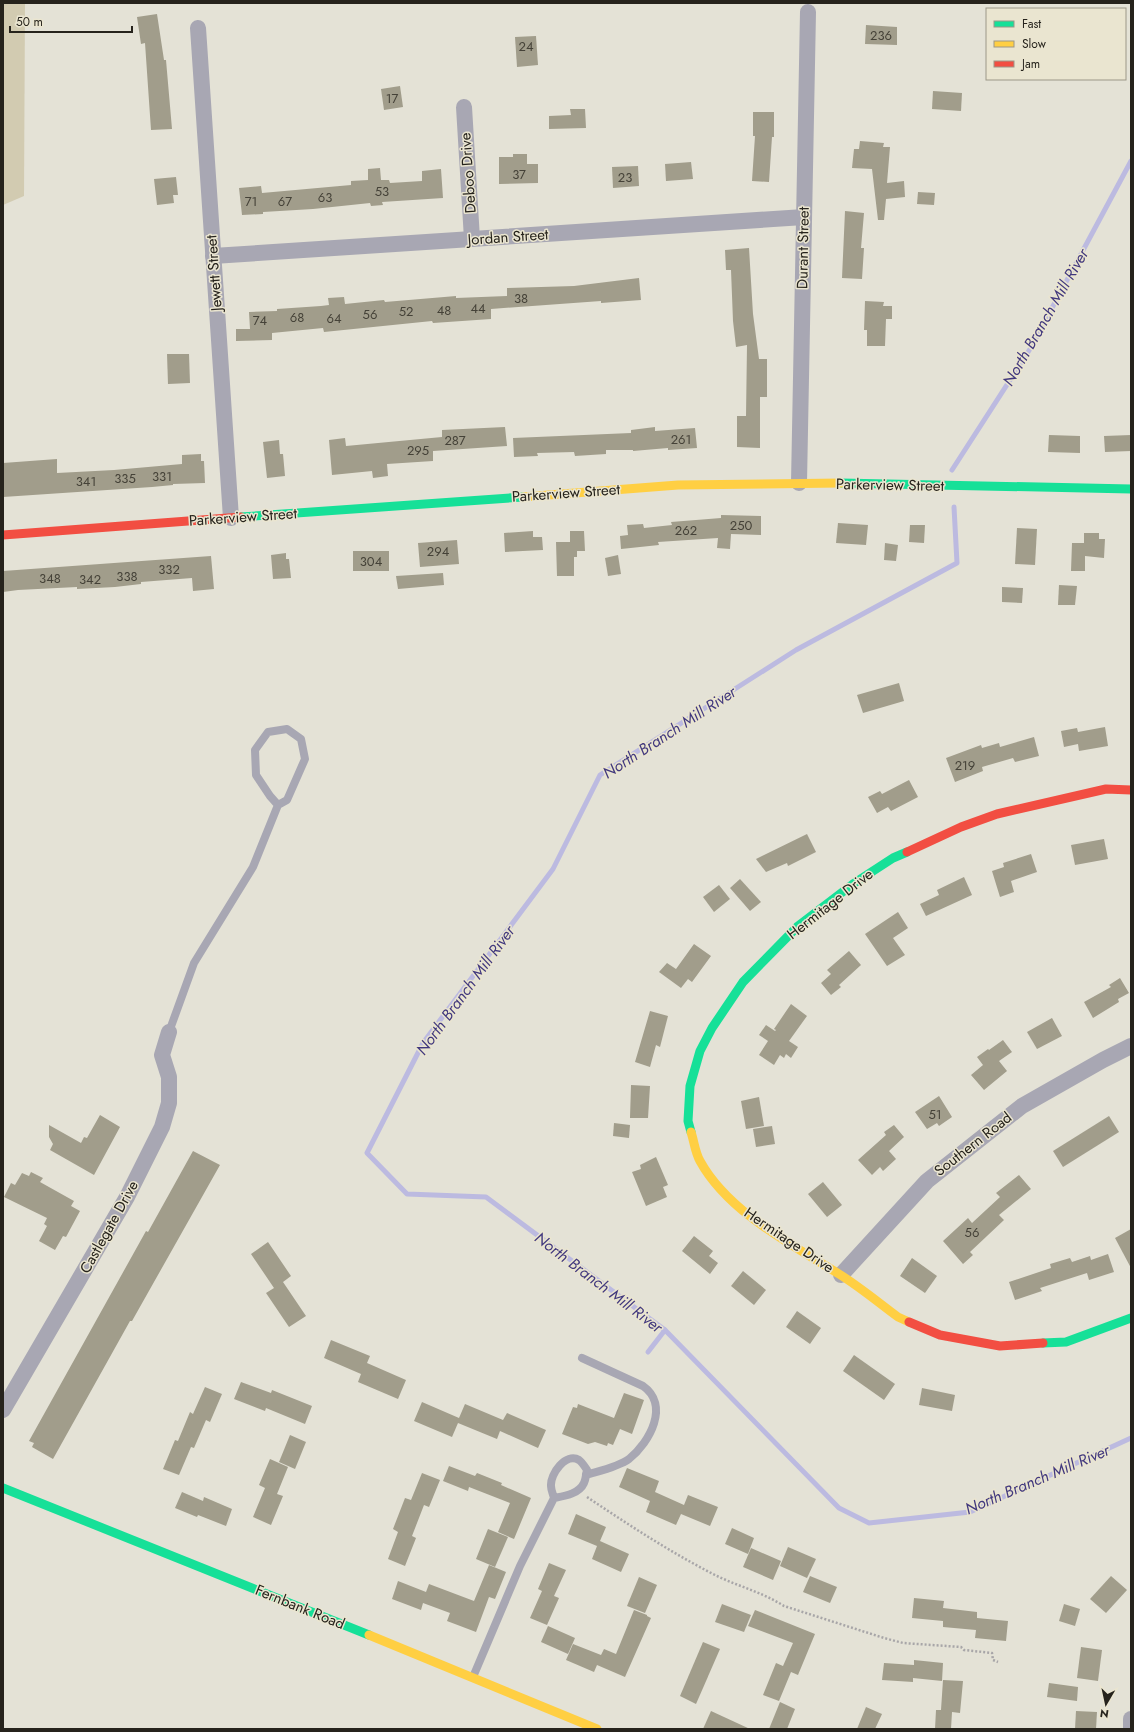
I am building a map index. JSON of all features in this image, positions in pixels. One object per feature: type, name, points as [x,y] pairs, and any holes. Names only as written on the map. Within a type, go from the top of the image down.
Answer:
[{"type":"street","name":"Durant Street","points":[[798,483],[808,12]]},
{"type":"street","name":"Jewett Street","points":[[198,28],[231,518]]},
{"type":"street","name":"Deboo Drive","points":[[464,107],[472,239]]},
{"type":"street","name":"Jordan Street","points":[[213,256],[804,217]]},
{"type":"street","name":"Parkerview Street","points":[[3,535],[678,485],[798,483],[1131,489]]},
{"type":"street","name":"Hermitage Drive","points":[[1131,790],[1106,789],[997,814],[961,827],[893,858],[853,884],[798,926],[743,982],[712,1028],[700,1051],[690,1086],[688,1121],[699,1160],[722,1192],[760,1223],[797,1249],[841,1275],[898,1316],[940,1335],[1000,1346],[1066,1342],[1131,1318]]},
{"type":"street","name":"Castlegate Drive","points":[[3,1410],[127,1197],[162,1127],[169,1103],[169,1077],[162,1055],[169,1032]]},
{"type":"street","name":"Southern Road","points":[[841,1275],[927,1181],[939,1171],[1022,1106],[1103,1060],[1131,1046]]},
{"type":"street","name":"Fernbank Road","points":[[3,1488],[473,1677],[597,1729]]},
{"type":"street","points":[[1130,1729],[1131,1719]]},
{"type":"lane","points":[[169,1032],[194,963],[253,867],[278,805],[287,800],[305,759],[301,739],[287,729],[268,732],[255,750],[256,775],[278,805]]},
{"type":"lane","points":[[582,1358],[646,1388],[650,1391],[655,1401],[657,1412],[644,1443],[628,1459],[586,1475]]},
{"type":"lane","points":[[473,1677],[520,1566],[554,1498],[551,1485],[556,1470],[565,1462],[573,1459],[580,1460],[587,1470],[584,1483],[577,1491],[565,1496],[554,1498]]},
{"type":"path","points":[[577,1491],[642,1535],[680,1557],[722,1578],[771,1598],[784,1606],[904,1643],[961,1647],[964,1650],[992,1653],[993,1660],[998,1662]]},
{"type":"shaded area","points":[[3,3],[25,3],[24,196],[3,205]]},
{"type":"building","points":[[157,14],[164,60],[166,60],[172,129],[151,130],[145,43],[141,44],[137,17]]},
{"type":"building","points":[[866,25],[897,27],[897,45],[865,44]]},
{"type":"building","points":[[536,36],[538,65],[517,67],[515,37]]},
{"type":"building","points":[[400,86],[403,107],[384,110],[381,89]]},
{"type":"building","points":[[933,91],[962,93],[961,111],[932,109]]},
{"type":"building","points":[[570,109],[585,109],[586,128],[549,129],[549,116],[571,115]]},
{"type":"building","points":[[753,112],[774,112],[774,137],[772,137],[769,182],[752,181],[755,136],[753,136]]},
{"type":"building","points":[[860,141],[884,143],[883,147],[890,147],[887,183],[904,181],[905,197],[886,199],[884,220],[878,220],[872,169],[852,168],[854,149],[859,149]]},
{"type":"building","points":[[513,154],[527,154],[527,164],[538,164],[538,183],[499,184],[499,157],[513,157]]},
{"type":"building","points":[[691,162],[693,179],[666,181],[665,164]]},
{"type":"building","points":[[638,166],[639,186],[613,188],[612,167]]},
{"type":"building","points":[[380,168],[381,180],[389,180],[390,183],[422,181],[422,171],[441,169],[443,198],[382,202],[383,205],[371,206],[370,203],[242,215],[239,188],[261,186],[262,193],[351,185],[351,181],[368,180],[368,169]]},
{"type":"building","points":[[176,177],[178,195],[173,195],[174,203],[157,205],[154,179]]},
{"type":"building","points":[[918,192],[935,193],[934,205],[917,204]]},
{"type":"building","points":[[845,211],[864,213],[861,248],[864,248],[862,279],[842,278]]},
{"type":"building","points":[[749,248],[753,314],[759,359],[767,359],[767,397],[760,397],[760,448],[737,447],[737,416],[746,416],[747,345],[736,347],[733,321],[731,270],[726,270],[725,250]]},
{"type":"building","points":[[639,278],[641,300],[601,303],[601,301],[491,309],[491,319],[433,323],[432,321],[324,332],[323,328],[272,333],[272,340],[236,341],[236,329],[250,329],[249,312],[277,311],[277,309],[329,305],[328,298],[344,297],[345,304],[456,296],[456,298],[507,296],[507,288],[574,286]]},
{"type":"building","points":[[865,301],[884,302],[883,306],[892,306],[892,319],[886,319],[885,346],[867,346],[867,330],[864,330]]},
{"type":"building","points":[[167,354],[189,354],[190,383],[168,384]]},
{"type":"building","points":[[505,427],[507,446],[433,451],[433,461],[387,464],[388,476],[373,478],[372,471],[332,475],[329,440],[345,438],[346,446],[442,437],[442,430]]},
{"type":"building","points":[[655,427],[655,431],[695,428],[697,448],[668,450],[668,448],[633,451],[606,450],[606,454],[575,456],[574,452],[537,453],[538,456],[514,457],[513,438],[631,433],[631,430]]},
{"type":"building","points":[[1049,435],[1080,436],[1080,453],[1048,452]]},
{"type":"building","points":[[1131,435],[1131,451],[1105,452],[1104,436]]},
{"type":"building","points":[[279,440],[280,454],[283,454],[285,476],[267,478],[263,442]]},
{"type":"building","points":[[201,454],[201,461],[204,461],[205,483],[173,484],[152,487],[3,497],[3,463],[57,459],[57,473],[182,464],[182,455]]},
{"type":"building","points":[[721,515],[761,516],[761,535],[731,534],[730,549],[717,548],[718,538],[658,542],[659,545],[621,549],[620,536],[628,535],[627,525],[643,524],[644,528],[672,525],[671,522],[721,518]]},
{"type":"building","points":[[838,523],[868,525],[866,545],[836,543]]},
{"type":"building","points":[[910,525],[925,525],[924,543],[909,542]]},
{"type":"building","points":[[1017,528],[1037,529],[1035,565],[1015,564]]},
{"type":"building","points":[[533,531],[533,537],[542,537],[543,550],[505,552],[504,533]]},
{"type":"building","points":[[570,531],[584,531],[585,551],[577,551],[577,557],[574,557],[574,576],[557,576],[556,542],[570,542]]},
{"type":"building","points":[[1084,533],[1099,533],[1099,539],[1105,539],[1104,558],[1085,556],[1085,571],[1071,571],[1072,543],[1084,543]]},
{"type":"building","points":[[457,540],[459,564],[420,567],[418,543]]},
{"type":"building","points":[[885,543],[898,545],[896,561],[884,560]]},
{"type":"building","points":[[353,551],[389,551],[389,571],[353,571]]},
{"type":"building","points":[[286,553],[286,559],[289,559],[291,578],[273,579],[271,555]]},
{"type":"building","points":[[618,555],[621,574],[608,576],[605,558]]},
{"type":"building","points":[[211,556],[214,589],[193,591],[192,578],[141,582],[141,584],[115,587],[77,589],[77,587],[3,592],[3,571]]},
{"type":"building","points":[[443,573],[444,585],[398,589],[396,576]]},
{"type":"building","points":[[1059,585],[1077,586],[1075,605],[1058,605]]},
{"type":"building","points":[[1002,587],[1023,588],[1022,603],[1002,602]]},
{"type":"building","points":[[899,683],[904,701],[863,713],[857,695]]},
{"type":"building","points":[[1105,727],[1108,746],[1079,751],[1078,744],[1064,747],[1061,731],[1077,728],[1078,732]]},
{"type":"building","points":[[1034,737],[1039,756],[1015,762],[1013,758],[982,767],[983,771],[955,782],[946,758],[981,745],[982,748],[999,743],[1000,747]]},
{"type":"building","points":[[909,780],[918,797],[891,811],[888,807],[877,813],[868,797],[880,791],[882,794]]},
{"type":"building","points":[[807,834],[816,852],[788,866],[787,863],[766,872],[756,859]]},
{"type":"building","points":[[1104,839],[1108,859],[1075,865],[1071,845]]},
{"type":"building","points":[[1031,854],[1037,872],[1011,881],[1014,892],[1000,897],[992,871],[1004,867],[1003,863]]},
{"type":"building","points":[[964,877],[972,895],[926,916],[920,904],[939,895],[937,890]]},
{"type":"building","points":[[740,879],[761,902],[750,911],[730,888]]},
{"type":"building","points":[[719,885],[730,899],[714,912],[703,897]]},
{"type":"building","points":[[898,912],[908,928],[893,938],[905,955],[887,966],[865,934]]},
{"type":"building","points":[[694,944],[711,956],[692,982],[688,979],[681,988],[659,972],[667,963],[676,969]]},
{"type":"building","points":[[849,951],[861,965],[839,985],[841,987],[831,995],[821,983],[831,974],[827,970]]},
{"type":"building","points":[[1120,978],[1129,993],[1118,999],[1119,1002],[1093,1018],[1084,1002],[1111,987],[1109,985]]},
{"type":"building","points":[[791,1004],[807,1016],[789,1041],[798,1047],[791,1058],[786,1054],[784,1058],[780,1055],[774,1065],[759,1055],[768,1041],[759,1035],[766,1025],[775,1031],[776,1030],[774,1029]]},
{"type":"building","points":[[650,1011],[668,1016],[660,1047],[656,1045],[650,1067],[635,1062]]},
{"type":"building","points":[[1052,1018],[1062,1036],[1037,1049],[1027,1032]]},
{"type":"building","points":[[1003,1040],[1012,1052],[999,1061],[1007,1071],[984,1090],[971,1075],[983,1065],[977,1057]]},
{"type":"building","points":[[631,1085],[650,1086],[648,1118],[630,1118]]},
{"type":"building","points":[[939,1096],[952,1117],[939,1126],[937,1123],[927,1129],[915,1112]]},
{"type":"building","points":[[759,1097],[764,1126],[746,1129],[741,1101]]},
{"type":"building","points":[[100,1115],[120,1127],[94,1175],[50,1150],[53,1144],[49,1137],[49,1125],[81,1143],[84,1137],[87,1138]]},
{"type":"building","points":[[1109,1116],[1119,1132],[1063,1167],[1053,1151]]},
{"type":"building","points":[[614,1123],[630,1125],[629,1138],[613,1136]]},
{"type":"building","points":[[894,1125],[904,1137],[889,1151],[896,1159],[883,1171],[880,1167],[872,1175],[858,1160],[886,1135],[884,1132]]},
{"type":"building","points":[[772,1126],[775,1144],[756,1147],[753,1129]]},
{"type":"building","points":[[193,1151],[220,1165],[132,1321],[130,1321],[53,1459],[32,1447],[34,1443],[29,1441],[146,1231],[148,1232]]},
{"type":"building","points":[[656,1157],[668,1185],[663,1187],[667,1197],[646,1206],[632,1172],[641,1169],[640,1165]]},
{"type":"building","points":[[31,1172],[43,1178],[40,1182],[74,1201],[71,1206],[80,1211],[66,1237],[63,1236],[55,1250],[39,1241],[47,1226],[44,1224],[47,1218],[4,1197],[11,1183],[15,1185],[22,1173],[29,1176]]},
{"type":"building","points":[[1019,1175],[1031,1189],[999,1215],[1004,1220],[970,1252],[973,1255],[963,1264],[943,1241],[968,1218],[972,1223],[1000,1197],[996,1193]]},
{"type":"building","points":[[823,1182],[842,1205],[827,1217],[808,1194]]},
{"type":"building","points":[[1131,1229],[1131,1268],[1115,1238]]},
{"type":"building","points":[[694,1236],[713,1251],[709,1256],[718,1263],[710,1274],[682,1251]]},
{"type":"building","points":[[268,1242],[291,1276],[283,1282],[306,1316],[289,1327],[266,1293],[274,1288],[251,1254]]},
{"type":"building","points":[[1108,1254],[1114,1272],[1089,1280],[1087,1273],[1040,1288],[1042,1291],[1015,1300],[1009,1282],[1051,1268],[1050,1264],[1070,1258],[1072,1262],[1090,1256],[1091,1260]]},
{"type":"building","points":[[912,1258],[937,1276],[925,1293],[900,1276]]},
{"type":"building","points":[[743,1271],[766,1290],[754,1305],[731,1286]]},
{"type":"building","points":[[797,1311],[821,1328],[810,1344],[786,1327]]},
{"type":"building","points":[[331,1340],[370,1356],[367,1363],[406,1380],[398,1399],[358,1382],[361,1374],[324,1358]]},
{"type":"building","points":[[854,1355],[895,1384],[884,1400],[843,1371]]},
{"type":"building","points":[[241,1382],[271,1393],[272,1390],[312,1406],[305,1424],[266,1408],[265,1411],[234,1399]]},
{"type":"building","points":[[205,1387],[222,1394],[210,1422],[206,1420],[194,1448],[191,1447],[179,1475],[163,1469],[175,1440],[178,1441],[190,1412],[193,1414]]},
{"type":"building","points":[[922,1388],[955,1395],[952,1411],[919,1405]]},
{"type":"building","points":[[624,1393],[644,1400],[632,1434],[620,1429],[613,1445],[608,1443],[607,1446],[595,1442],[588,1444],[562,1434],[573,1407],[577,1408],[578,1404],[614,1418]]},
{"type":"building","points":[[422,1402],[459,1418],[465,1404],[503,1420],[507,1413],[546,1430],[538,1448],[500,1431],[497,1439],[458,1423],[452,1437],[414,1421]]},
{"type":"building","points":[[290,1435],[306,1442],[295,1469],[279,1462]]},
{"type":"building","points":[[270,1459],[288,1467],[277,1494],[283,1496],[271,1525],[253,1517],[265,1488],[259,1485]]},
{"type":"building","points":[[449,1466],[475,1476],[477,1473],[502,1483],[501,1485],[531,1498],[514,1539],[498,1532],[510,1503],[469,1487],[468,1491],[443,1481]]},
{"type":"building","points":[[627,1468],[659,1481],[655,1492],[684,1505],[688,1495],[718,1507],[710,1526],[681,1514],[676,1525],[646,1512],[650,1501],[619,1487]]},
{"type":"building","points":[[422,1473],[440,1480],[429,1507],[424,1505],[412,1536],[416,1538],[405,1566],[388,1559],[398,1532],[393,1529],[405,1498],[411,1500]]},
{"type":"building","points":[[182,1492],[203,1501],[204,1497],[232,1509],[226,1526],[175,1508]]},
{"type":"building","points":[[576,1514],[606,1527],[600,1541],[629,1554],[621,1572],[592,1559],[597,1546],[568,1534]]},
{"type":"building","points":[[732,1528],[754,1538],[748,1554],[725,1544]]},
{"type":"building","points":[[488,1529],[508,1537],[495,1567],[476,1559]]},
{"type":"building","points":[[788,1547],[816,1559],[807,1578],[780,1566]]},
{"type":"building","points":[[751,1548],[781,1561],[773,1580],[743,1567]]},
{"type":"building","points":[[549,1563],[566,1570],[554,1596],[559,1598],[547,1625],[530,1618],[542,1591],[538,1589]]},
{"type":"building","points":[[489,1565],[506,1572],[495,1599],[489,1597],[476,1632],[447,1621],[450,1613],[423,1603],[421,1610],[392,1599],[398,1581],[426,1592],[429,1584],[474,1601]]},
{"type":"building","points":[[810,1576],[837,1587],[830,1603],[803,1592]]},
{"type":"building","points":[[1111,1576],[1127,1590],[1106,1613],[1090,1599]]},
{"type":"building","points":[[639,1577],[657,1585],[645,1613],[627,1606]]},
{"type":"building","points":[[914,1598],[944,1601],[943,1608],[977,1612],[977,1618],[1008,1621],[1006,1641],[975,1638],[976,1630],[943,1627],[943,1621],[912,1618]]},
{"type":"building","points":[[722,1604],[751,1615],[744,1632],[715,1622]]},
{"type":"building","points":[[1064,1604],[1080,1609],[1075,1626],[1059,1621]]},
{"type":"building","points":[[634,1610],[651,1618],[625,1677],[597,1665],[594,1672],[566,1660],[573,1644],[601,1655],[604,1649],[616,1654]]},
{"type":"building","points":[[755,1610],[815,1634],[798,1675],[791,1672],[779,1701],[763,1695],[776,1663],[783,1666],[793,1643],[748,1626]]},
{"type":"building","points":[[548,1626],[575,1638],[568,1654],[541,1642]]},
{"type":"building","points":[[703,1642],[720,1649],[696,1704],[680,1696]]},
{"type":"building","points":[[1081,1647],[1102,1650],[1098,1681],[1077,1678]]},
{"type":"building","points":[[914,1660],[943,1663],[942,1681],[913,1678],[913,1682],[882,1680],[884,1663],[914,1665]]},
{"type":"building","points":[[943,1680],[963,1681],[960,1713],[952,1712],[951,1729],[935,1729],[936,1710],[941,1710]]},
{"type":"building","points":[[1049,1683],[1078,1687],[1077,1701],[1047,1697]]},
{"type":"building","points":[[780,1702],[795,1709],[787,1729],[769,1729]]},
{"type":"building","points":[[866,1707],[882,1714],[875,1729],[857,1729]]},
{"type":"building","points":[[711,1711],[750,1729],[703,1729]]},
{"type":"building","points":[[1076,1711],[1097,1712],[1096,1729],[1075,1729]]},
{"type":"waterway","name":"North Branch Mill River","points":[[952,470],[1030,349],[1131,161]]},
{"type":"waterway","name":"North Branch Mill River","points":[[954,507],[957,563],[796,650],[600,775],[553,869],[423,1043],[367,1153],[407,1194],[486,1197],[665,1330],[839,1508],[869,1523],[970,1512],[1131,1438]]},
{"type":"waterway","points":[[648,1352],[665,1330]]},
{"type":"traffic: fast","points":[[841,483],[1131,489]]},
{"type":"traffic: fast","points":[[241,517],[523,497]]},
{"type":"traffic: fast","points":[[691,1132],[688,1121],[690,1086],[700,1051],[712,1028],[743,982],[798,926],[853,884],[893,858],[907,852]]},
{"type":"traffic: fast","points":[[1043,1343],[1066,1342],[1131,1318]]},
{"type":"traffic: fast","points":[[3,1488],[369,1635]]},
{"type":"traffic: slow","points":[[523,497],[678,485],[841,483]]},
{"type":"traffic: slow","points":[[691,1132],[698,1158],[712,1179],[727,1196],[744,1211],[781,1239],[847,1279],[898,1317],[909,1322]]},
{"type":"traffic: slow","points":[[369,1635],[597,1729]]},
{"type":"traffic: jam","points":[[3,535],[241,517]]},
{"type":"traffic: jam","points":[[907,852],[961,827],[997,814],[1106,789],[1131,790]]},
{"type":"traffic: jam","points":[[909,1322],[940,1335],[1000,1346],[1043,1343]]}]
